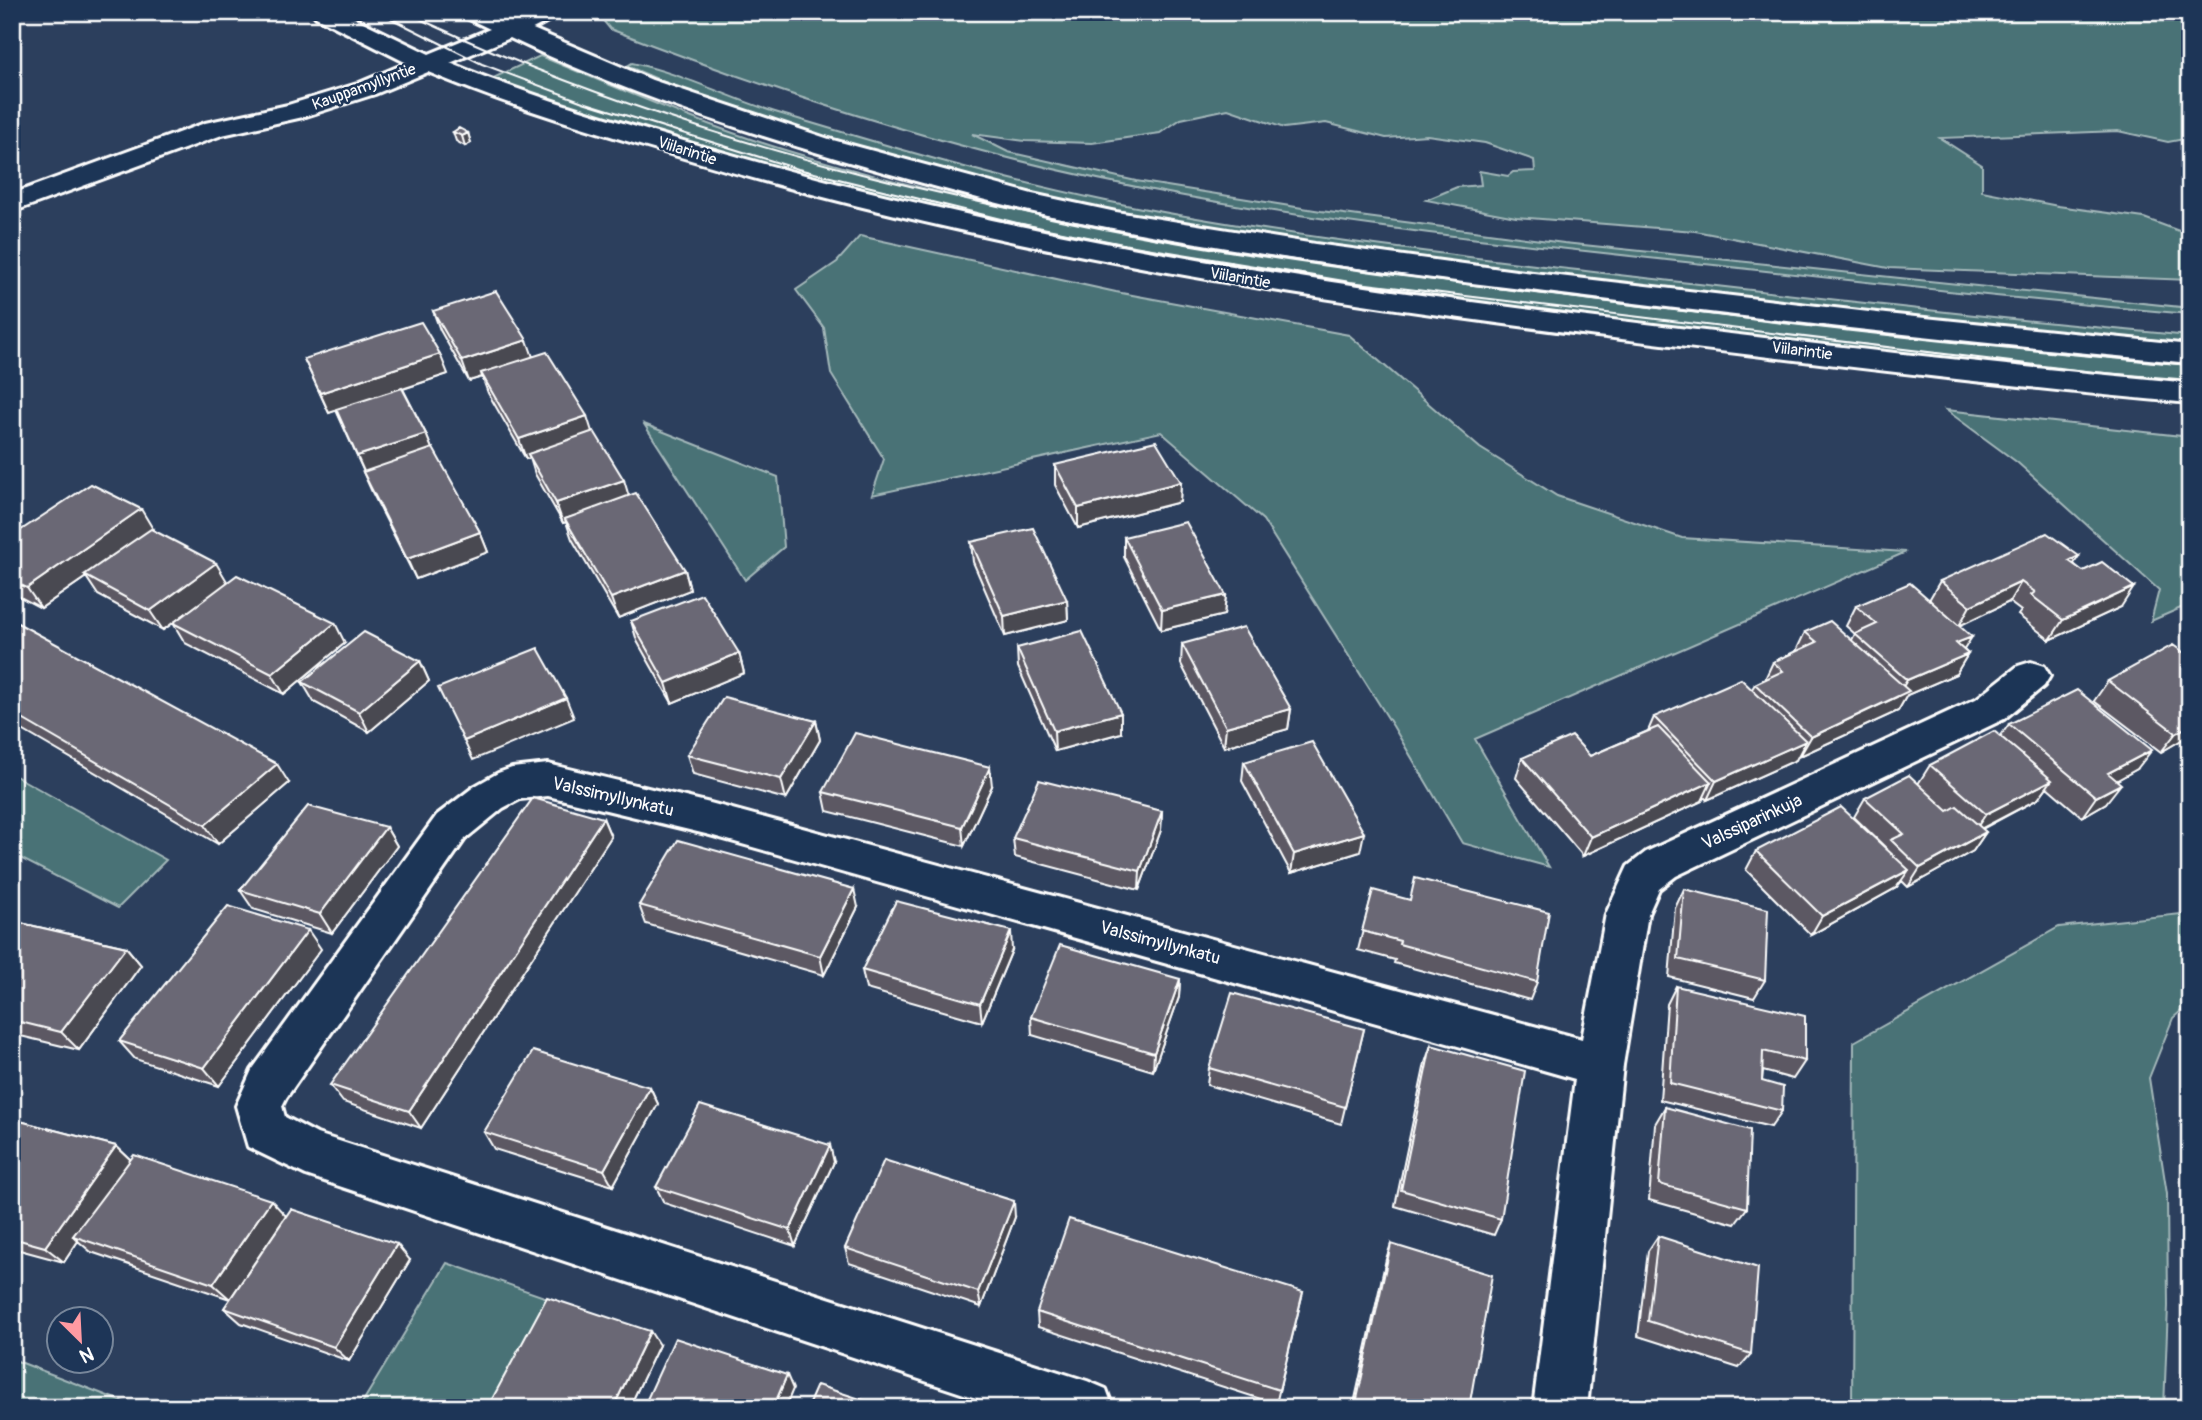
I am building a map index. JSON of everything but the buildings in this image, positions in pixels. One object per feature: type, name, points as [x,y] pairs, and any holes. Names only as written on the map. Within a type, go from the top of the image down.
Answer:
[{"type":"main road","name":"Viilarintie","points":[[324,12],[396,50],[428,50],[501,92],[727,164],[945,222],[1085,251],[1277,285],[1505,316],[1925,366],[2190,393]]},
{"type":"main road","name":"Kauppamyllyntie","points":[[214,129],[294,111],[343,96],[428,50],[509,30],[547,12]]},
{"type":"main road","name":"Viilarintie","points":[[473,16],[695,105],[800,140],[1044,206],[1340,258],[2016,338],[2190,354]]},
{"type":"main road","name":"Kauppamyllyntie","points":[[365,62],[396,50]]},
{"type":"main road","name":"Kauppamyllyntie","points":[[12,204],[214,129],[278,95],[333,74]]},
{"type":"main road","name":"Valssiparinkuja","points":[[1600,1065],[1627,914],[1643,878],[1661,864],[1990,709],[2031,676]]},
{"type":"main road","name":"Valssimyllynkatu","points":[[1087,1408],[306,1153],[265,1131],[259,1107],[268,1085],[451,827],[489,797],[512,784],[548,780],[710,819],[1600,1065]]},
{"type":"main road","points":[[1560,1408],[1600,1065]]},
{"type":"green space","points":[[610,12],[2190,12],[2190,138],[2168,142],[2118,131],[1940,138],[1982,165],[1982,191],[2058,206],[2144,218],[2190,235],[2190,280],[1888,268],[1695,231],[1516,217],[1426,200],[1457,187],[1481,185],[1479,171],[1508,176],[1513,172],[1535,171],[1534,160],[1485,143],[1427,135],[1386,138],[1326,123],[1284,128],[1228,109],[1181,119],[1160,133],[1092,143],[1025,141],[972,134],[1008,152],[1136,181],[1321,211],[1564,243],[2190,308],[2190,314],[1952,291],[1382,227],[1110,182],[965,147],[750,81],[610,29],[601,18]]},
{"type":"green space","points":[[540,56],[692,118],[785,150],[888,179],[1096,226],[1308,261],[1520,289],[2048,351],[2190,364],[2190,389],[1379,294],[1087,247],[725,156],[491,79]]},
{"type":"green space","points":[[632,63],[857,137],[1064,192],[1169,213],[1295,234],[1484,259],[1900,307],[2190,336],[2190,347],[1946,323],[1297,245],[1098,209],[977,179],[781,124],[683,90],[627,66]]},
{"type":"green space","points":[[860,236],[1116,292],[1349,335],[1480,448],[1557,496],[1682,538],[1906,552],[1475,739],[1549,867],[1462,843],[1393,726],[1263,520],[1161,432],[872,495],[884,459],[831,374],[824,328],[796,290],[837,262]]},
{"type":"green space","points":[[1946,410],[2190,437],[2190,604],[2151,621],[2159,590],[2018,463]]},
{"type":"green space","points":[[644,424],[778,477],[784,547],[745,580]]},
{"type":"green space","points":[[12,774],[166,860],[118,908],[12,854]]},
{"type":"green space","points":[[2190,913],[2190,1003],[2173,1018],[2149,1078],[2167,1194],[2168,1306],[2164,1408],[1852,1408],[1854,1042],[2059,927]]},
{"type":"green space","points":[[447,1263],[553,1300],[493,1408],[359,1408]]},
{"type":"green space","points":[[12,1359],[139,1408],[12,1408]]},
{"type":"tram line","points":[[378,12],[482,64],[583,102],[798,169],[1017,223],[1128,245],[1350,282],[2093,372],[2190,380]]},
{"type":"tram line","points":[[405,12],[542,72],[682,122],[825,165],[970,200],[1117,230],[1265,255],[1560,296],[1875,334],[2190,365]]}]
